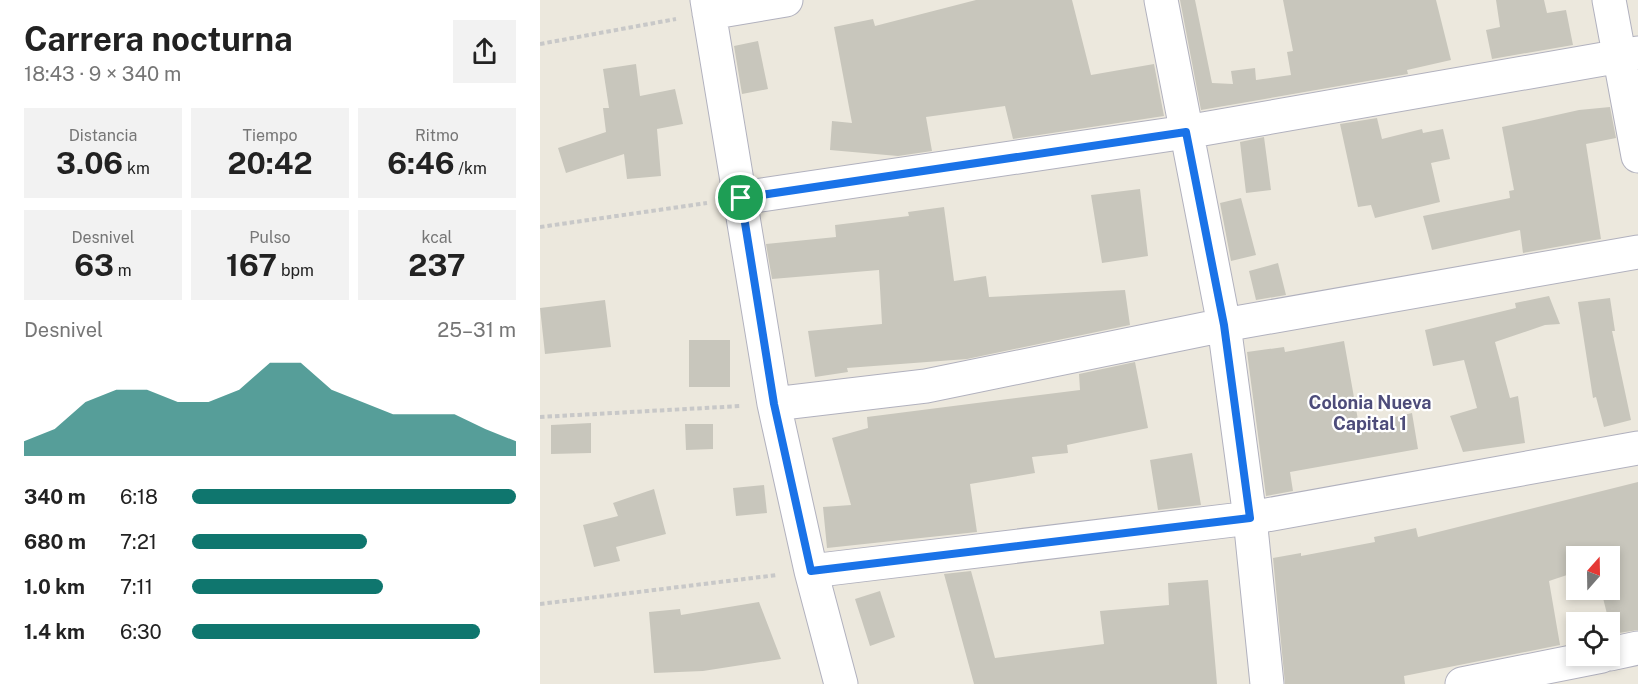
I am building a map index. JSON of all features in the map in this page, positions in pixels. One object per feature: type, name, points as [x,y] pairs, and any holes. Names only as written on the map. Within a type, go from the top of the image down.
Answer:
[{"type":"street","points":[[786,0],[708,7],[774,404],[811,571],[841,684]]},
{"type":"street","points":[[1161,0],[1224,325],[1250,518],[1267,684]]},
{"type":"street","points":[[1609,0],[1629,55],[1638,156]]},
{"type":"street","points":[[741,198],[1186,132],[1629,55]]},
{"type":"street","points":[[774,404],[926,386],[1224,325],[1638,252]]},
{"type":"street","points":[[811,571],[1250,518],[1638,448]]},
{"type":"street","points":[[1620,652],[1638,648]]},
{"type":"street","points":[[1462,684],[1566,663]]},
{"type":"path","points":[[540,44],[708,7]]},
{"type":"path","points":[[540,227],[741,198]]},
{"type":"path","points":[[540,417],[774,404]]},
{"type":"path","points":[[540,604],[811,571]]},
{"type":"building","points":[[976,0],[1072,0],[1091,75],[1154,64],[1164,116],[1013,139],[1005,106],[926,117],[932,151],[898,156],[830,150],[832,121],[852,123],[834,27],[873,19],[875,26]]},
{"type":"building","points":[[1180,0],[1195,0],[1212,83],[1233,84],[1231,71],[1255,68],[1256,80],[1291,75],[1287,52],[1293,51],[1283,0],[1436,0],[1451,60],[1407,70],[1408,74],[1201,110]]},
{"type":"building","points":[[1496,0],[1544,0],[1547,13],[1566,10],[1573,45],[1492,59],[1486,30],[1500,27]]},
{"type":"building","points":[[758,41],[768,89],[742,94],[734,46]]},
{"type":"building","points":[[636,64],[640,96],[675,89],[683,124],[657,129],[661,176],[627,179],[624,154],[566,173],[558,148],[606,132],[603,108],[609,108],[603,69]]},
{"type":"building","points":[[1610,107],[1616,138],[1586,144],[1601,239],[1523,253],[1520,230],[1432,250],[1423,216],[1510,198],[1509,191],[1514,190],[1502,127],[1579,110]]},
{"type":"building","points":[[1377,118],[1382,139],[1422,129],[1423,133],[1443,129],[1450,159],[1431,163],[1440,202],[1375,218],[1371,205],[1358,207],[1340,124]]},
{"type":"building","points":[[1264,137],[1271,190],[1246,193],[1240,142]]},
{"type":"building","points":[[1140,189],[1148,256],[1102,263],[1091,195]]},
{"type":"building","points":[[1241,198],[1256,255],[1231,261],[1220,203]]},
{"type":"building","points":[[944,207],[954,281],[986,276],[989,297],[1125,290],[1130,325],[967,359],[847,368],[848,372],[815,377],[808,331],[882,324],[879,270],[772,279],[766,244],[836,237],[835,225],[909,216],[908,212]]},
{"type":"building","points":[[1278,263],[1286,295],[1256,300],[1249,271]]},
{"type":"building","points":[[1549,296],[1560,324],[1545,325],[1495,342],[1510,398],[1518,396],[1525,443],[1463,452],[1450,416],[1477,408],[1464,360],[1433,366],[1425,330],[1516,308],[1515,303]]},
{"type":"building","points":[[1610,298],[1615,331],[1612,331],[1631,420],[1604,427],[1596,397],[1593,398],[1578,302]]},
{"type":"building","points":[[605,300],[611,347],[545,354],[540,308]]},
{"type":"building","points":[[689,340],[730,340],[730,387],[689,387]]},
{"type":"building","points":[[1344,341],[1358,420],[1361,419],[1362,425],[1412,413],[1418,449],[1290,472],[1293,491],[1266,496],[1247,352],[1284,347],[1285,352]]},
{"type":"building","points":[[1135,362],[1148,428],[1067,445],[1068,453],[1032,457],[1035,473],[970,484],[977,532],[827,548],[823,507],[851,505],[832,438],[868,428],[867,417],[1080,390],[1079,374]]},
{"type":"building","points":[[591,423],[591,453],[551,454],[551,425]]},
{"type":"building","points":[[685,424],[713,424],[713,449],[686,450]]},
{"type":"building","points":[[1192,453],[1201,505],[1158,510],[1150,460]]},
{"type":"building","points":[[1638,482],[1638,630],[1620,633],[1620,612],[1606,612],[1604,600],[1620,600],[1620,546],[1566,546],[1566,575],[1549,581],[1560,645],[1404,676],[1405,684],[1285,684],[1273,558],[1301,553],[1301,556],[1375,542],[1374,537],[1416,528],[1418,537]]},
{"type":"building","points":[[764,485],[767,513],[736,516],[733,488]]},
{"type":"building","points":[[654,489],[666,534],[616,547],[620,561],[594,567],[583,525],[618,516],[613,503]]},
{"type":"building","points":[[971,571],[995,658],[1104,644],[1100,611],[1169,605],[1168,583],[1208,580],[1217,684],[974,684],[944,574]]},
{"type":"building","points":[[880,591],[895,637],[870,646],[855,599]]},
{"type":"building","points":[[759,602],[781,659],[703,671],[654,673],[649,612],[680,609],[681,615]]},
{"type":"district","name":"Colonia Nueva Capital 1","points":[[1370,413]]},
{"type":"route","points":[[1186,132],[1224,325],[1250,518],[811,571],[774,404],[741,198],[1186,132]]}]
